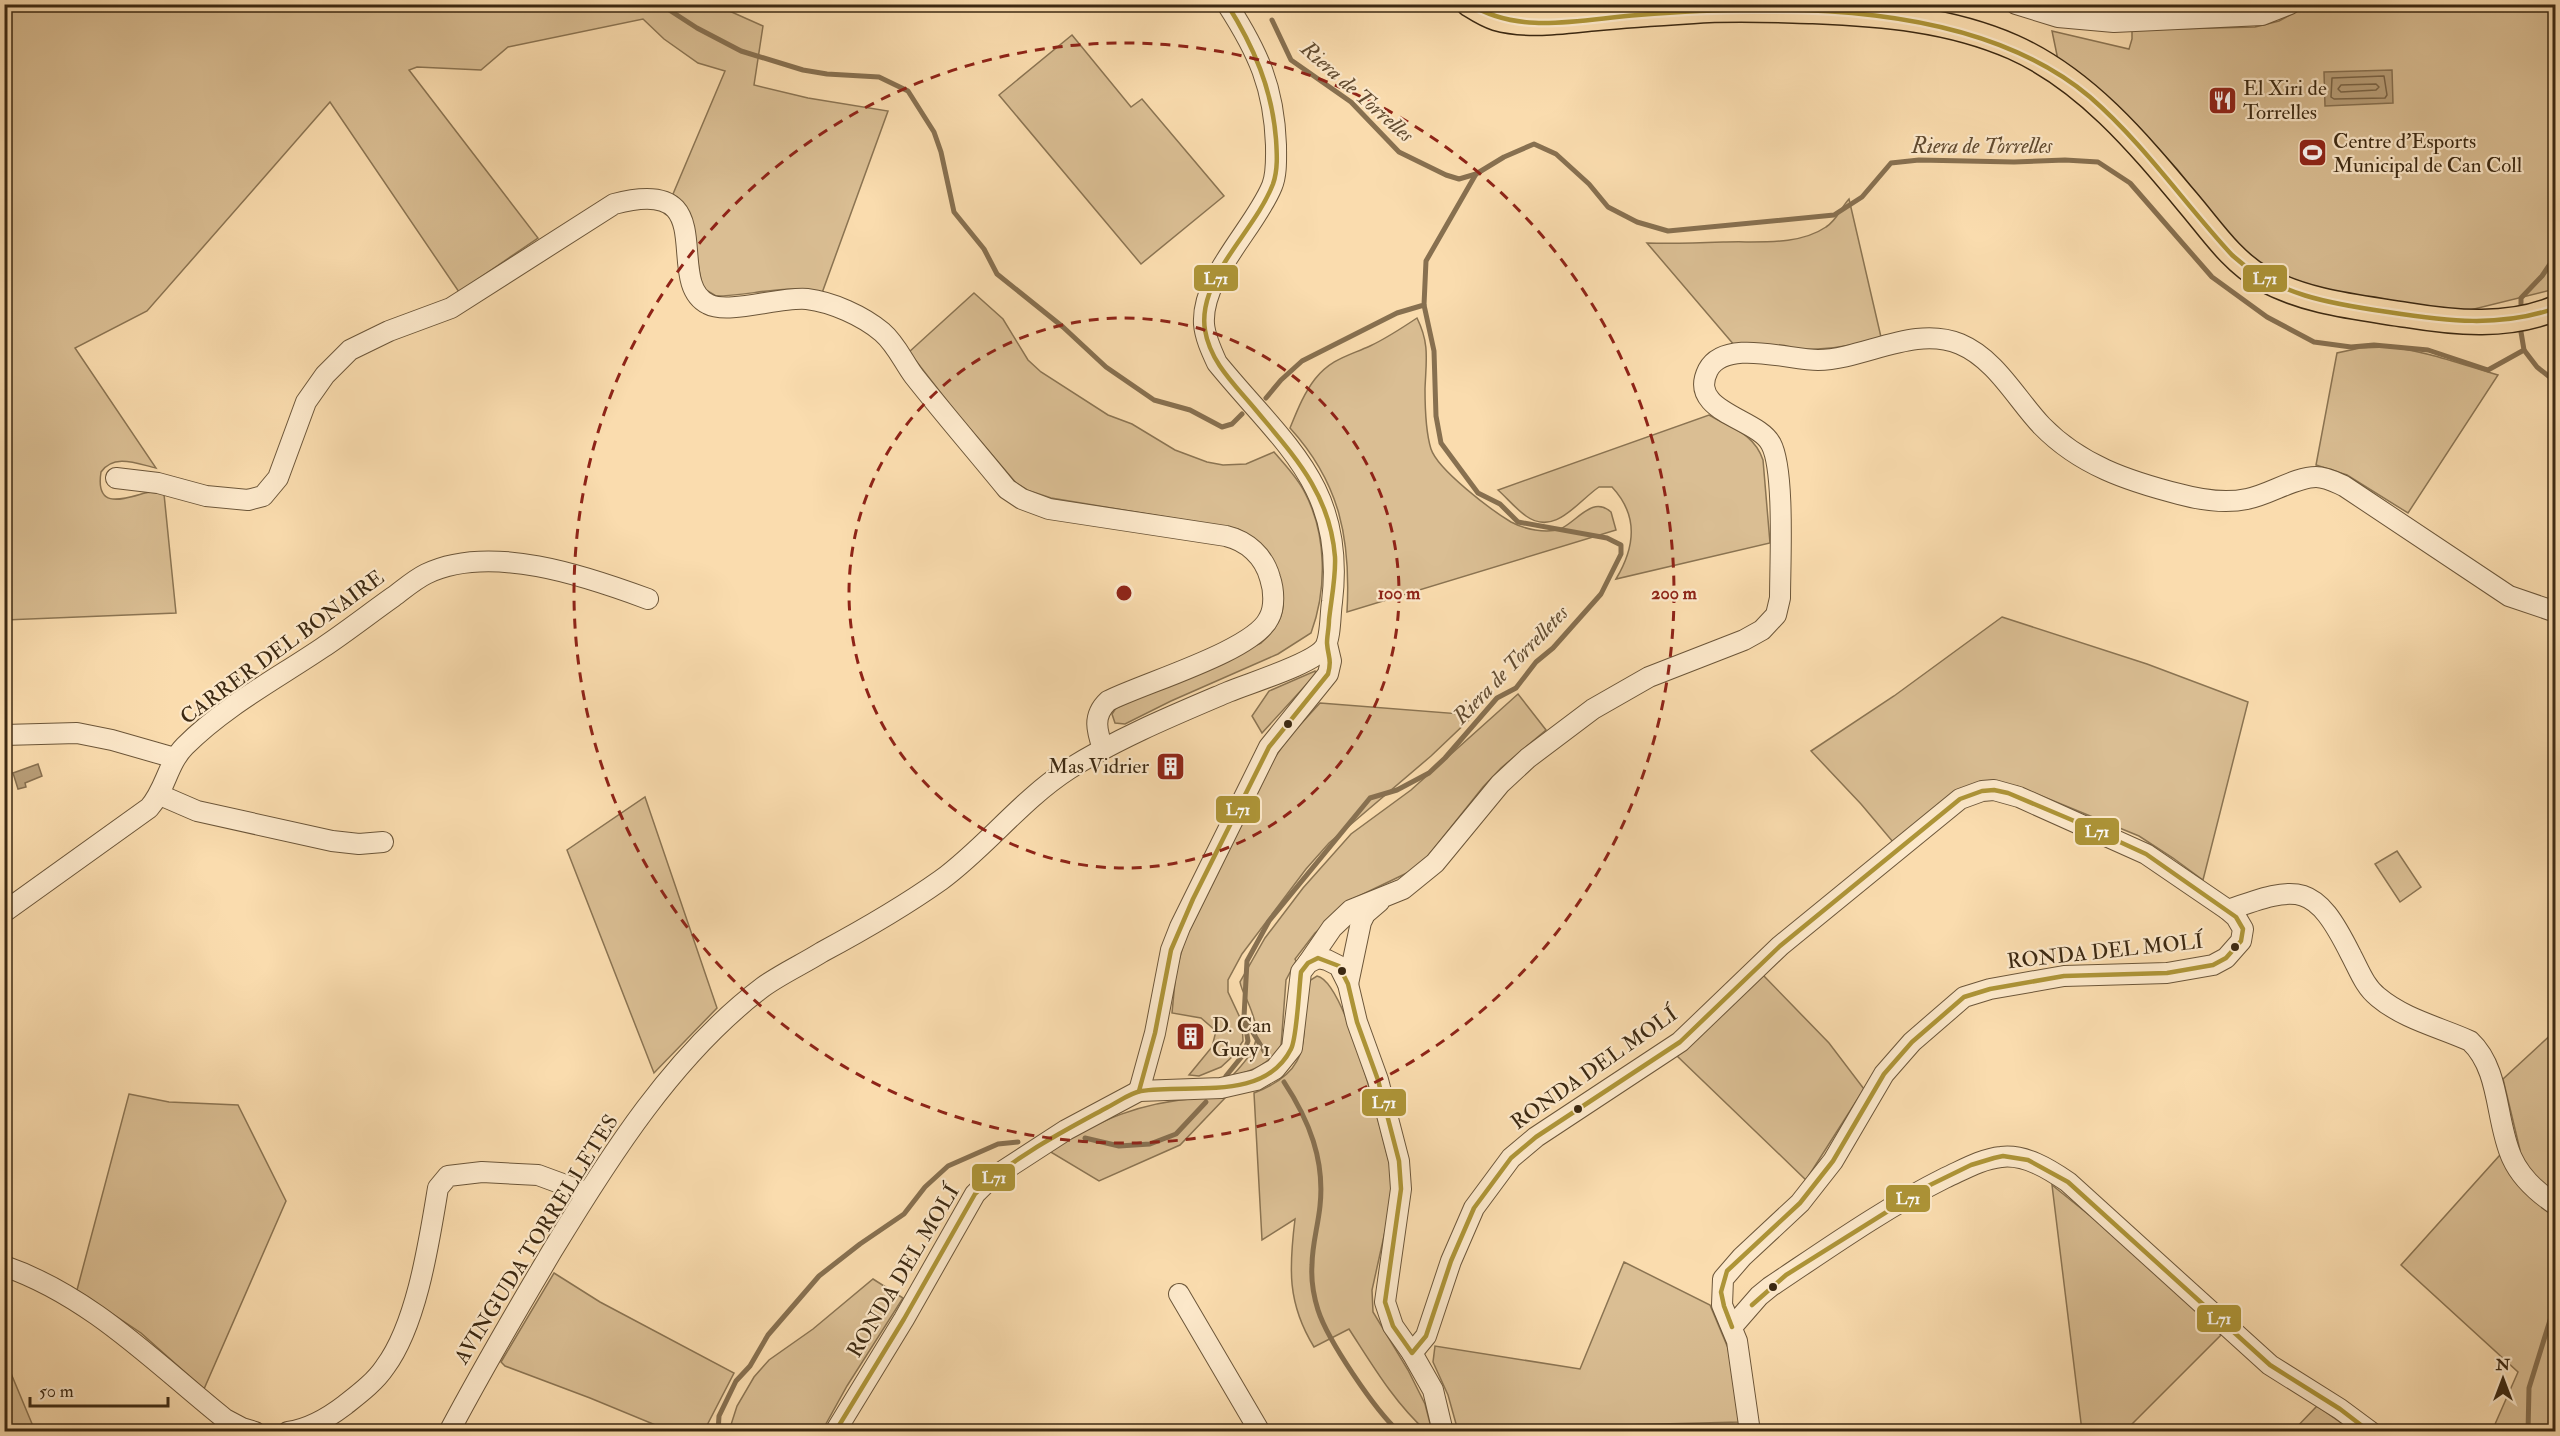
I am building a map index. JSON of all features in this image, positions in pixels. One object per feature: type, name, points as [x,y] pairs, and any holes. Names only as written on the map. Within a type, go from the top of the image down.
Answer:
[{"type":"main road","points":[[1469,4],[1495,18],[1531,22],[1757,7],[1865,13],[1912,18],[1958,28],[2013,47],[2055,71],[2117,121],[2156,163],[2226,247],[2261,278],[2310,298],[2446,321],[2483,322],[2550,310]]},
{"type":"street","points":[[1139,1090],[1155,1033],[1171,950],[1180,927],[1269,747],[1328,674],[1331,661],[1327,644],[1335,558],[1328,514],[1318,490],[1302,465],[1217,363],[1208,343],[1204,324],[1208,292],[1273,184],[1276,158],[1275,124],[1268,82],[1250,39],[1227,4]]},
{"type":"street","points":[[2016,4],[2058,17],[2114,22],[2262,15],[2290,4]]},
{"type":"street","points":[[116,478],[158,483],[206,496],[248,500],[263,496],[278,478],[306,402],[325,375],[350,350],[389,331],[451,308],[614,204],[638,197],[664,202],[681,219],[686,232],[692,287],[707,304],[716,307],[752,305],[797,298],[810,299],[874,325],[885,334],[914,375],[1007,489],[1022,499],[1049,508],[1240,539],[1255,552],[1270,576],[1273,591],[1269,618],[1262,628],[1251,638],[1229,650],[1108,701],[1097,714],[1096,722],[1103,749]]},
{"type":"street","points":[[1348,984],[1361,922],[1365,914],[1385,896],[1403,889],[1435,863],[1500,783],[1520,764],[1593,709],[1649,677],[1752,636],[1762,630],[1776,615],[1780,598],[1780,539],[1775,454],[1764,435],[1723,411],[1707,395],[1705,382],[1708,371],[1715,362],[1733,353],[1807,360],[1837,359],[1913,339],[1949,340],[1986,360],[2043,427],[2078,456],[2096,467],[2138,483],[2186,496],[2217,501],[2246,500],[2316,477],[2327,479],[2344,486],[2509,596],[2556,612]]},
{"type":"street","name":"CARRER DEL BONAIRE","points":[[4,912],[149,808],[160,795],[175,758],[185,746],[236,704],[323,648],[417,579],[448,567],[490,562],[534,566],[592,578],[648,599]]},
{"type":"street","name":"AVINGUDA TORRELLETES","points":[[449,1431],[497,1343],[587,1192],[631,1127],[710,1035],[751,997],[776,978],[875,922],[940,881],[1047,784],[1103,749],[1230,691],[1316,657],[1327,644]]},
{"type":"street","points":[[4,735],[77,733],[112,740],[175,758]]},
{"type":"street","name":"RONDA DEL MOLÍ","points":[[1412,1353],[1426,1336],[1451,1261],[1474,1208],[1511,1158],[1536,1137],[1680,1042],[1780,946],[1959,799],[1982,791],[1994,790],[2019,797],[2146,854],[2236,917],[2243,929],[2241,941],[2226,958],[2213,964],[2183,972],[2064,976],[1973,993],[1952,1005],[1912,1042],[1884,1074],[1833,1161],[1800,1203],[1727,1271],[1723,1279],[1720,1296],[1737,1341],[1750,1431]]},
{"type":"street","points":[[160,795],[197,811],[332,841],[359,844],[383,842]]},
{"type":"street","points":[[2228,910],[2279,893],[2302,893],[2314,900],[2324,910],[2366,983],[2377,997],[2403,1013],[2461,1037],[2476,1047],[2487,1066],[2512,1159],[2532,1187],[2556,1205]]},
{"type":"street","name":"RONDA DEL MOLÍ","points":[[835,1431],[904,1319],[975,1194],[989,1180],[1065,1130],[1139,1090],[1221,1088],[1256,1080],[1275,1069],[1292,1048],[1301,972],[1332,928],[1351,910],[1385,896]]},
{"type":"street","points":[[1308,963],[1318,958],[1339,966],[1348,984],[1357,1022],[1378,1080],[1399,1161],[1401,1190],[1385,1302],[1393,1326],[1412,1353],[1433,1390],[1443,1431]]},
{"type":"street","points":[[1732,1327],[1770,1287],[1883,1212],[1982,1161],[2003,1156],[2014,1157],[2040,1165],[2068,1182],[2270,1365],[2371,1431]]},
{"type":"street","points":[[288,1431],[303,1428],[332,1414],[362,1391],[390,1360],[402,1338],[412,1307],[438,1188],[448,1176],[482,1172],[538,1175],[587,1192]]},
{"type":"street","points":[[4,1266],[34,1277],[83,1305],[125,1335],[225,1419],[242,1428],[255,1431]]},
{"type":"street","points":[[1179,1294],[1260,1431]]},
{"type":"shaded area","points":[[4,5],[716,5],[763,26],[754,85],[808,98],[888,111],[822,293],[796,289],[716,296],[706,290],[702,284],[693,226],[689,215],[673,194],[725,71],[698,63],[664,39],[643,19],[508,47],[481,70],[417,67],[409,70],[538,238],[459,292],[330,102],[147,311],[75,348],[156,468],[134,462],[119,461],[106,466],[101,472],[100,484],[106,497],[112,499],[128,498],[150,492],[164,494],[176,613],[5,620]]},
{"type":"shaded area","points":[[2051,5],[2253,5],[2134,9],[2097,13]]},
{"type":"shaded area","name":"Centre d'Esports Municipal de Can Coll","points":[[2308,5],[2555,5],[2555,289],[2462,312],[2324,291],[2276,274],[2242,250],[2177,169],[2135,123],[2109,99],[2058,60],[2052,31],[2129,49],[2132,30],[2255,27],[2279,21]]},
{"type":"shaded area","points":[[1072,35],[1131,107],[1142,99],[1224,196],[1141,264],[999,95]]},
{"type":"shaded area","points":[[1849,199],[1881,337],[1862,343],[1826,349],[1735,346],[1647,243],[1790,240],[1815,233],[1826,227],[1836,218]]},
{"type":"shaded area","points":[[974,293],[1003,319],[1028,360],[1041,372],[1108,415],[1132,424],[1175,450],[1207,462],[1223,465],[1246,464],[1274,452],[1302,487],[1312,509],[1321,544],[1320,599],[1311,633],[1278,654],[1125,724],[1115,723],[1112,714],[1116,708],[1261,643],[1270,635],[1280,618],[1283,601],[1279,582],[1260,547],[1251,537],[1238,529],[1051,498],[1027,490],[1016,483],[958,415],[909,352]]},
{"type":"shaded area","points":[[1417,318],[1426,345],[1425,403],[1428,435],[1431,449],[1444,468],[1491,508],[1522,527],[1542,531],[1560,529],[1597,506],[1611,512],[1616,530],[1347,612],[1347,560],[1339,513],[1321,470],[1290,428],[1307,390],[1321,372],[1340,359],[1382,340]]},
{"type":"shaded area","points":[[2385,347],[2428,354],[2498,375],[2408,513],[2347,475],[2316,465],[2337,353],[2360,348]]},
{"type":"shaded area","points":[[1709,415],[1748,437],[1759,451],[1763,460],[1770,543],[1616,579],[1627,555],[1631,532],[1627,509],[1612,487],[1599,487],[1566,515],[1547,522],[1526,516],[1498,490]]},
{"type":"shaded area","points":[[2002,617],[2147,664],[2248,702],[2203,880],[2139,836],[2017,786],[1953,793],[1893,842],[1811,751],[1894,696]]},
{"type":"shaded area","points":[[1315,671],[1316,674],[1262,733],[1252,716],[1269,691]]},
{"type":"shaded area","points":[[1518,694],[1546,730],[1501,768],[1483,787],[1428,856],[1409,872],[1355,898],[1315,933],[1295,959],[1286,980],[1281,1046],[1260,1066],[1232,1076],[1248,1057],[1256,1041],[1255,1023],[1240,982],[1265,938],[1303,888],[1351,834],[1411,790]]},
{"type":"shaded area","points":[[1320,703],[1474,715],[1431,756],[1329,843],[1306,869],[1242,954],[1228,980],[1228,992],[1242,1022],[1243,1041],[1233,1056],[1221,1067],[1199,1076],[1189,1075],[1212,1047],[1216,1031],[1201,1018],[1172,1013],[1176,971],[1185,939],[1275,757],[1288,738]]},
{"type":"shaded area","points":[[645,797],[717,1008],[654,1073],[567,850]]},
{"type":"shaded area","points":[[2397,851],[2421,887],[2400,902],[2375,864]]},
{"type":"shaded area","points":[[1763,975],[1829,1043],[1864,1089],[1806,1180],[1676,1055]]},
{"type":"shaded area","points":[[1317,976],[1328,985],[1340,1004],[1351,1031],[1372,1095],[1391,1169],[1392,1185],[1388,1218],[1372,1290],[1373,1312],[1408,1370],[1425,1404],[1432,1431],[1426,1431],[1404,1408],[1384,1383],[1349,1329],[1314,1347],[1299,1315],[1292,1285],[1295,1219],[1262,1240],[1254,1093],[1275,1083],[1288,1073],[1297,1061],[1302,1048],[1309,981]]},
{"type":"shaded area","points":[[2555,1031],[2555,1431],[2492,1431],[2518,1372],[2401,1265],[2500,1155],[2520,1150],[2503,1079]]},
{"type":"shaded area","points":[[129,1094],[169,1102],[238,1105],[286,1201],[204,1389],[141,1333],[77,1290]]},
{"type":"shaded area","points":[[1199,1098],[1225,1098],[1180,1145],[1099,1181],[1049,1151],[1103,1121],[1121,1114],[1157,1104]]},
{"type":"shaded area","points":[[2052,1185],[2130,1248],[2221,1335],[2125,1431],[2082,1431]]},
{"type":"shaded area","points":[[1624,1262],[1710,1305],[1728,1348],[1741,1422],[1579,1426],[1579,1432],[1458,1431],[1448,1395],[1433,1362],[1435,1346],[1580,1369]]},
{"type":"shaded area","points":[[554,1273],[600,1302],[734,1373],[704,1431],[670,1431],[505,1366],[501,1362]]},
{"type":"shaded area","points":[[873,1279],[903,1298],[847,1386],[822,1431],[729,1431],[737,1406],[754,1377],[769,1360],[813,1329]]},
{"type":"shaded area","points":[[5,1359],[35,1431],[5,1431]]},
{"type":"shaded area","points":[[2317,1406],[2354,1432],[2292,1432]]},
{"type":"water","points":[[2392,70],[2393,103],[2325,106],[2324,72]]},
{"type":"water","points":[[38,764],[42,776],[25,783],[26,787],[18,789],[13,773]]},
{"type":"waterway","points":[[660,4],[697,28],[741,51],[803,70],[879,77],[908,91],[934,132],[941,152],[954,212],[984,249],[997,274],[1063,327],[1106,367],[1154,400],[1190,410],[1222,427],[1232,424],[1242,414]]},
{"type":"waterway","name":"Riera de Torrelles","points":[[1272,20],[1291,60],[1351,102],[1399,152],[1459,179],[1476,174],[1504,157],[1534,144],[1556,154],[1589,184],[1608,207],[1637,222],[1668,231],[1834,215],[1862,197],[1891,163],[1919,160],[2098,162],[2130,183],[2212,277],[2267,317],[2314,342],[2351,347],[2374,345],[2428,350],[2488,370],[2524,350],[2520,326]]},
{"type":"waterway","points":[[1266,398],[1281,380],[1302,361],[1397,313],[1424,305],[1426,261],[1476,174]]},
{"type":"waterway","name":"Riera de Torrelles","points":[[2521,311],[2521,298],[2542,276],[2556,255]]},
{"type":"waterway","name":"Riera de Torrelletes","points":[[1226,1076],[1243,1055],[1248,1041],[1244,1017],[1247,961],[1269,921],[1370,798],[1397,790],[1429,773],[1497,698],[1516,688],[1536,662],[1553,648],[1601,594],[1621,554],[1621,545],[1607,538],[1518,522],[1500,504],[1478,493],[1441,443],[1436,416],[1434,351],[1424,305]]},
{"type":"waterway","points":[[2524,350],[2537,367],[2556,382]]},
{"type":"waterway","points":[[1246,1021],[1267,1056]]},
{"type":"waterway","points":[[1284,1082],[1308,1126],[1320,1173],[1320,1206],[1312,1270],[1318,1310],[1323,1323],[1353,1374],[1399,1432]]},
{"type":"waterway","name":"Riera de Torrelletes","points":[[1085,1138],[1119,1146],[1150,1144],[1176,1134],[1206,1102]]},
{"type":"waterway","points":[[718,1432],[719,1416],[736,1381],[750,1366],[768,1335],[819,1276],[904,1214],[925,1187],[948,1166],[998,1144],[1018,1142]]},
{"type":"waterway","points":[[2528,1432],[2529,1388],[2556,1301]]},
{"type":"transit line","name":"L71","points":[[1139,1091],[1155,1033],[1171,950],[1193,899],[1269,747],[1328,674],[1330,665],[1327,640],[1335,557],[1326,513],[1318,494],[1296,460],[1218,363],[1205,330],[1206,303],[1212,286],[1263,204],[1275,179],[1276,168],[1274,121],[1266,86],[1253,52],[1227,4]]},
{"type":"transit line","name":"L71","points":[[1470,4],[1489,14],[1531,23],[1574,22],[1694,11],[1753,10],[1814,11],[1875,16],[1934,26],[1991,42],[2043,65],[2090,97],[2146,154],[2232,255],[2249,269],[2285,289],[2346,305],[2452,320],[2514,318],[2556,308]]},
{"type":"transit line","name":"L71","points":[[835,1432],[904,1319],[975,1194],[989,1181],[1038,1146],[1133,1094],[1160,1089],[1224,1087],[1244,1084],[1263,1077],[1279,1066],[1293,1043],[1301,972],[1308,963],[1318,958],[1339,966],[1348,984],[1357,1022],[1378,1080],[1399,1161],[1401,1189],[1385,1302],[1393,1326],[1412,1353],[1426,1336],[1451,1261],[1474,1208],[1511,1158],[1536,1137],[1680,1042],[1780,946],[1960,799],[1982,791],[1994,790],[2008,793],[2072,820],[2146,854],[2236,917],[2243,929],[2241,941],[2226,958],[2213,965],[2167,973],[2064,976],[1990,989],[1964,997],[1912,1042],[1884,1074],[1833,1161],[1800,1203],[1727,1271],[1721,1292],[1732,1327]]},
{"type":"transit line","name":"L71","points":[[1752,1305],[1786,1275],[1928,1186],[1971,1165],[1994,1158],[2003,1156],[2028,1160],[2068,1182],[2270,1365],[2340,1409],[2370,1432]]},
{"type":"place","name":"El Xiri de Torrelles","points":[[2222,100]]},
{"type":"place","name":"Centre d'Esports Municipal de Can Coll","points":[[2312,153]]},
{"type":"place","name":"Mas Vidrier","points":[[1170,766]]},
{"type":"place","name":"D. Can Guey 1","points":[[1191,1037]]}]
